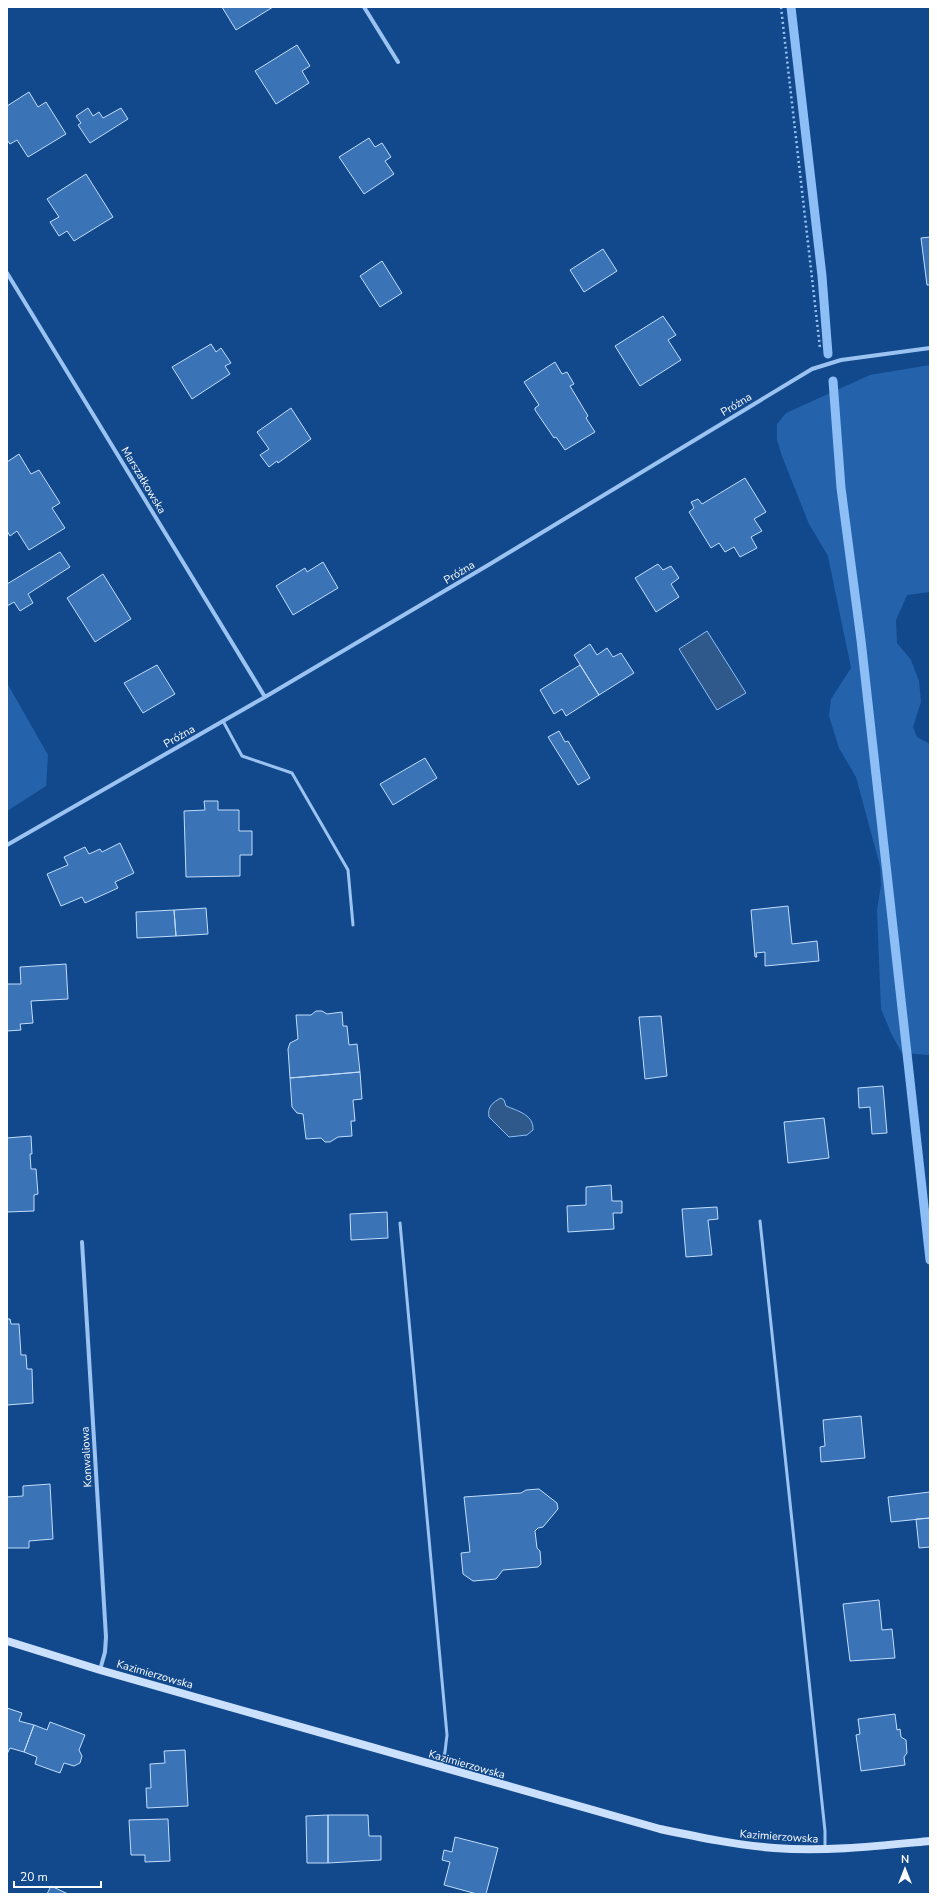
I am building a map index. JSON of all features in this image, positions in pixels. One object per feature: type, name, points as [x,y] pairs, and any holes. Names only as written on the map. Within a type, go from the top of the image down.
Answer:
[{"type":"street","points":[[364,7],[398,62]]},
{"type":"street","name":"Marszałkowska","points":[[7,273],[265,697]]},
{"type":"street","name":"Próżna","points":[[7,845],[265,697],[822,364],[930,348]]},
{"type":"street","name":"Konwaliowa","points":[[82,1242],[106,1637],[105,1652],[100,1670]]},
{"type":"street","name":"Kazimierzowska","points":[[7,1641],[100,1670],[440,1768],[660,1829],[728,1843],[774,1848],[825,1850],[930,1841]]},
{"type":"lane","points":[[223,721],[242,756],[292,773],[348,870],[353,924]]},
{"type":"lane","points":[[760,1220],[823,1815],[825,1850]]},
{"type":"lane","points":[[400,1223],[447,1734],[445,1752],[440,1768]]},
{"type":"path","points":[[781,7],[822,364]]},
{"type":"shaded area","points":[[930,365],[930,592],[907,595],[896,620],[897,643],[911,660],[919,681],[921,702],[913,727],[917,737],[930,744],[930,1055],[902,1053],[892,1035],[881,1009],[877,910],[881,885],[880,866],[856,777],[839,748],[829,716],[831,699],[851,668],[828,556],[809,524],[782,456],[777,440],[777,424],[786,413],[870,375]]},
{"type":"shaded area","points":[[707,631],[746,693],[717,710],[679,649]]},
{"type":"shaded area","points":[[7,683],[48,755],[46,786],[7,811]]},
{"type":"shaded area","points":[[501,1098],[504,1100],[506,1106],[528,1117],[533,1125],[533,1130],[527,1135],[509,1137],[489,1117],[491,1105]]},
{"type":"building","points":[[222,7],[273,7],[236,30]]},
{"type":"building","points":[[297,45],[310,66],[302,71],[309,83],[276,104],[255,71]]},
{"type":"building","points":[[29,92],[38,107],[46,102],[66,134],[28,157],[17,140],[10,144],[7,140],[7,106]]},
{"type":"building","points":[[88,108],[93,116],[99,112],[103,118],[121,108],[128,119],[90,143],[78,125],[81,123],[76,116]]},
{"type":"building","points":[[369,138],[375,147],[382,143],[391,157],[385,161],[394,174],[364,194],[339,157]]},
{"type":"building","points":[[86,174],[113,217],[74,241],[67,231],[59,236],[50,222],[59,217],[47,199]]},
{"type":"building","points":[[930,237],[930,285],[927,285],[921,238]]},
{"type":"building","points":[[603,249],[617,271],[584,292],[570,270]]},
{"type":"building","points":[[382,261],[402,293],[380,307],[360,276]]},
{"type":"building","points":[[663,316],[676,335],[668,340],[681,360],[640,386],[615,346]]},
{"type":"building","points":[[211,344],[216,352],[221,348],[231,363],[225,366],[230,374],[192,399],[172,367]]},
{"type":"building","points":[[555,362],[562,374],[567,372],[574,384],[570,386],[588,416],[586,418],[595,432],[565,450],[556,437],[554,438],[535,410],[535,408],[539,405],[524,382]]},
{"type":"building","points":[[291,408],[311,439],[278,463],[277,461],[269,467],[260,455],[269,449],[257,432]]},
{"type":"building","points":[[19,454],[31,474],[39,470],[60,503],[52,508],[65,528],[29,550],[17,531],[10,536],[7,531],[7,462]]},
{"type":"building","points":[[745,478],[766,512],[754,519],[762,531],[751,537],[757,548],[740,557],[734,547],[725,552],[719,543],[711,548],[689,512],[694,508],[691,502],[698,499],[702,504]]},
{"type":"building","points":[[60,552],[70,567],[28,594],[33,603],[20,611],[14,602],[7,606],[7,584]]},
{"type":"building","points":[[323,562],[338,588],[293,615],[276,586],[305,568],[307,572]]},
{"type":"building","points":[[658,564],[663,570],[671,566],[679,578],[671,584],[679,597],[656,612],[635,578]]},
{"type":"building","points":[[103,574],[131,619],[95,642],[67,598]]},
{"type":"building","points":[[590,644],[597,655],[607,648],[613,657],[621,653],[634,673],[599,695],[574,655]]},
{"type":"building","points":[[157,665],[175,694],[143,713],[124,683]]},
{"type":"building","points":[[580,665],[599,695],[566,716],[562,709],[554,714],[540,690]]},
{"type":"building","points":[[559,731],[565,742],[568,741],[590,778],[578,785],[548,737]]},
{"type":"building","points":[[425,758],[437,778],[393,805],[380,784]]},
{"type":"building","points":[[204,801],[218,801],[218,810],[239,810],[239,831],[252,831],[252,855],[240,855],[240,876],[186,877],[184,811],[205,810]]},
{"type":"building","points":[[120,843],[134,873],[115,882],[118,888],[85,903],[82,897],[61,906],[47,874],[68,865],[64,857],[85,847],[89,854],[100,849],[102,852]]},
{"type":"building","points":[[788,906],[792,944],[817,941],[819,961],[765,966],[765,952],[756,953],[757,957],[755,957],[751,910]]},
{"type":"building","points":[[206,908],[208,934],[176,936],[174,910]]},
{"type":"building","points":[[174,910],[176,936],[137,938],[136,912]]},
{"type":"building","points":[[66,964],[68,999],[31,1001],[33,1023],[20,1024],[21,1030],[7,1031],[7,984],[21,984],[20,967]]},
{"type":"building","points":[[316,1011],[322,1011],[327,1014],[342,1012],[343,1026],[347,1026],[349,1045],[357,1044],[360,1072],[290,1078],[288,1049],[290,1043],[298,1039],[296,1015],[311,1015]]},
{"type":"building","points":[[661,1016],[667,1076],[645,1079],[639,1017]]},
{"type":"building","points":[[360,1072],[362,1099],[353,1100],[355,1121],[351,1121],[352,1136],[338,1137],[330,1142],[325,1142],[321,1138],[306,1139],[303,1114],[297,1113],[292,1107],[290,1078]]},
{"type":"building","points":[[883,1086],[887,1133],[872,1134],[870,1107],[859,1108],[858,1088]]},
{"type":"building","points":[[824,1118],[829,1158],[788,1163],[784,1122]]},
{"type":"building","points":[[31,1136],[31,1169],[36,1169],[38,1194],[34,1195],[34,1211],[7,1212],[7,1138]]},
{"type":"building","points":[[611,1185],[612,1201],[622,1201],[622,1213],[613,1213],[614,1229],[568,1232],[567,1206],[586,1205],[586,1187]]},
{"type":"building","points":[[717,1207],[718,1219],[708,1220],[712,1255],[686,1257],[682,1209]]},
{"type":"building","points":[[387,1212],[388,1238],[351,1240],[350,1214]]},
{"type":"building","points":[[7,1319],[10,1319],[11,1324],[19,1324],[21,1355],[26,1355],[27,1369],[32,1369],[33,1403],[7,1405]]},
{"type":"building","points":[[861,1416],[865,1458],[821,1462],[820,1447],[825,1446],[823,1420]]},
{"type":"building","points":[[50,1484],[53,1539],[29,1541],[29,1548],[7,1548],[7,1497],[23,1496],[23,1486]]},
{"type":"building","points":[[539,1489],[557,1503],[558,1509],[543,1527],[538,1528],[535,1531],[537,1548],[540,1551],[541,1564],[538,1567],[503,1570],[496,1579],[473,1581],[463,1574],[461,1553],[470,1552],[464,1497],[521,1493],[526,1490]]},
{"type":"building","points":[[930,1492],[930,1518],[891,1522],[888,1497]]},
{"type":"building","points":[[930,1518],[930,1547],[919,1548],[916,1519]]},
{"type":"building","points":[[879,1600],[882,1630],[892,1629],[895,1658],[850,1661],[843,1604]]},
{"type":"building","points":[[7,1708],[22,1713],[19,1721],[34,1725],[24,1752],[10,1748],[7,1754]]},
{"type":"building","points":[[895,1714],[897,1730],[900,1729],[901,1737],[906,1740],[907,1753],[904,1757],[905,1765],[861,1771],[856,1735],[860,1734],[858,1719]]},
{"type":"building","points":[[50,1722],[85,1735],[79,1750],[82,1756],[80,1763],[74,1766],[64,1763],[60,1773],[35,1764],[37,1757],[24,1752],[34,1725],[47,1730]]},
{"type":"building","points":[[185,1750],[188,1806],[147,1808],[146,1788],[151,1788],[150,1764],[165,1763],[164,1751]]},
{"type":"building","points":[[328,1815],[368,1815],[369,1836],[381,1836],[381,1860],[328,1863]]},
{"type":"building","points":[[328,1815],[328,1863],[307,1863],[306,1816]]},
{"type":"building","points":[[168,1819],[170,1861],[145,1862],[145,1855],[131,1855],[129,1820]]},
{"type":"building","points":[[455,1837],[498,1848],[486,1894],[477,1894],[444,1885],[450,1862],[442,1860],[444,1850],[452,1852]]},
{"type":"building","points":[[51,1886],[68,1894],[47,1894]]},
{"type":"waterway","points":[[791,7],[822,276],[828,354]]},
{"type":"waterway","points":[[833,381],[841,488],[861,640],[930,1260]]}]
